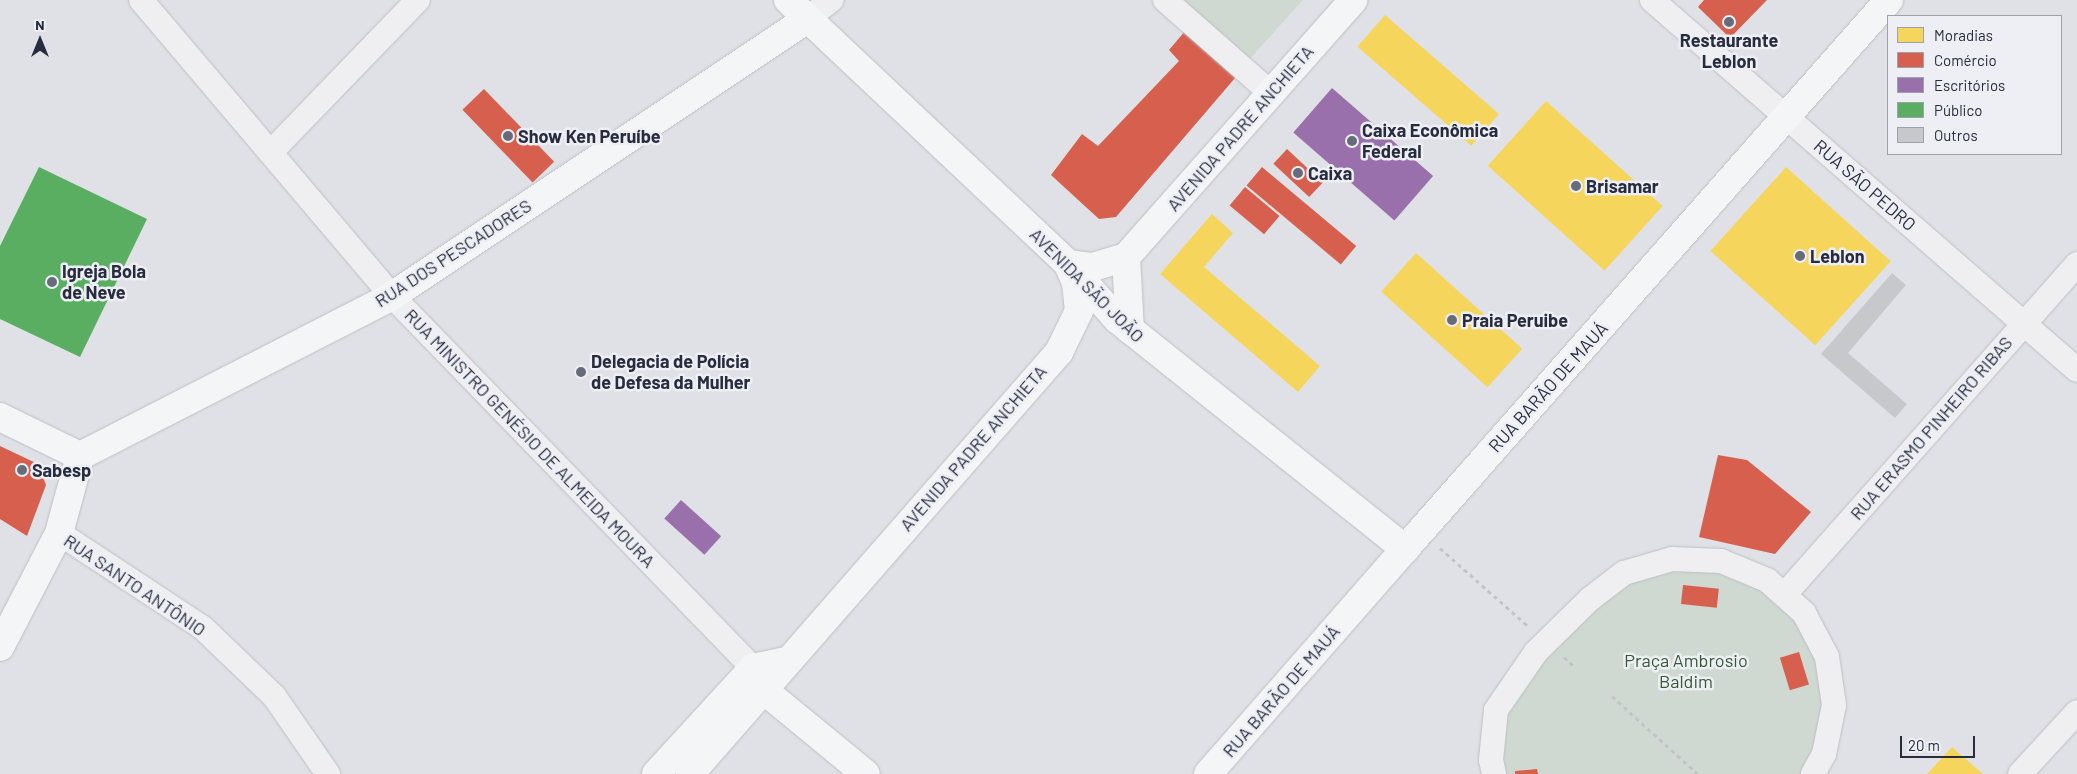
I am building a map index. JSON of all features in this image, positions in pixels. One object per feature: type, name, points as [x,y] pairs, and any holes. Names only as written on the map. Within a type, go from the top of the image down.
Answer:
[{"type":"main road","name":"AVENIDA SÃO JOÃO","points":[[788,0],[1068,264],[1130,330],[1413,540]]},
{"type":"main road","name":"AVENIDA PADRE ANCHIETA","points":[[1126,257],[1353,0]]},
{"type":"main road","name":"RUA BARÃO DE MAUÁ","points":[[1208,774],[1889,0]]},
{"type":"main road","name":"RUA DOS PESCADORES","points":[[80,456],[392,296],[807,19]]},
{"type":"main road","points":[[1068,264],[1093,267],[1126,257],[1130,330]]},
{"type":"main road","name":"AVENIDA PADRE ANCHIETA","points":[[690,774],[766,692],[786,661],[1059,352],[1079,310],[1076,283],[1068,264]]},
{"type":"main road","points":[[0,416],[80,456],[59,533],[0,648]]},
{"type":"main road","points":[[656,774],[753,668],[786,661]]},
{"type":"main road","points":[[766,692],[866,774]]},
{"type":"street","name":"RUA MINISTRO GENÉSIO DE ALMEIDA MOURA","points":[[140,0],[272,151],[392,296],[753,668],[766,692]]},
{"type":"street","points":[[272,151],[418,0]]},
{"type":"street","points":[[807,19],[831,0]]},
{"type":"street","points":[[1165,0],[1271,92]]},
{"type":"street","name":"RUA SÃO PEDRO","points":[[1652,0],[2077,370]]},
{"type":"street","name":"RUA ERASMO PINHEIRO RIBAS","points":[[1786,593],[2077,264]]},
{"type":"street","name":"RUA SANTO ANTÔNIO","points":[[59,533],[203,628],[274,696],[328,774]]},
{"type":"street","points":[[1494,774],[1491,760],[1496,710],[1546,642],[1624,573],[1672,558],[1721,561],[1786,593],[1804,613],[1827,657],[1834,706],[1824,754],[1813,774]]},
{"type":"street","points":[[2020,774],[2077,712]]},
{"type":"path","points":[[1413,540],[1576,667]]},
{"type":"path","points":[[1612,696],[1697,773]]},
{"type":"green space","points":[[1182,0],[1303,0],[1248,61]]},
{"type":"green space","name":"Praça Ambrosio Baldim","points":[[1673,568],[1719,570],[1763,588],[1796,618],[1818,660],[1825,705],[1815,751],[1802,774],[1504,774],[1501,759],[1505,713],[1544,659],[1596,606],[1628,581]]},
{"type":"building: Moradias","points":[[1385,15],[1499,114],[1471,146],[1357,47]]},
{"type":"building: Moradias","name":"Brisamar","points":[[1546,101],[1663,206],[1604,271],[1488,166]]},
{"type":"building: Moradias","name":"Leblon","points":[[1786,167],[1891,261],[1815,345],[1710,251]]},
{"type":"building: Moradias","points":[[1212,214],[1233,233],[1204,267],[1320,366],[1298,392],[1160,274]]},
{"type":"building: Moradias","name":"Praia Peruibe","points":[[1416,253],[1522,349],[1487,387],[1381,292]]},
{"type":"building: Moradias","points":[[1952,747],[1983,774],[1927,774]]},
{"type":"building: Comércio","name":"Restaurante Leblon","points":[[1704,0],[1767,0],[1730,38],[1698,7]]},
{"type":"building: Comércio","points":[[1191,24],[1233,62],[1235,78],[1116,217],[1099,219],[1051,175],[1082,134],[1098,146],[1179,61],[1169,50]]},
{"type":"building: Comércio","name":"Show Ken Peruíbe","points":[[484,89],[554,162],[533,182],[462,110]]},
{"type":"building: Comércio","name":"Caixa","points":[[1287,149],[1323,182],[1309,197],[1273,164]]},
{"type":"building: Comércio","points":[[1262,167],[1356,246],[1341,264],[1247,185]]},
{"type":"building: Comércio","points":[[1245,187],[1279,216],[1264,234],[1230,205]]},
{"type":"building: Comércio","points":[[0,446],[38,464],[46,485],[27,536],[0,519]]},
{"type":"building: Comércio","points":[[1718,455],[1747,460],[1811,512],[1775,554],[1699,537]]},
{"type":"building: Comércio","points":[[1683,585],[1719,589],[1717,608],[1681,604]]},
{"type":"building: Comércio","points":[[1799,652],[1809,685],[1790,690],[1780,658]]},
{"type":"building: Comércio","points":[[1537,769],[1538,774],[1515,774],[1515,771]]},
{"type":"building: Escritórios","points":[[1332,88],[1433,176],[1394,220],[1293,133]]},
{"type":"building: Escritórios","points":[[681,500],[721,536],[704,555],[664,519]]},
{"type":"building: Público","points":[[39,167],[147,219],[80,357],[0,319],[0,246]]},
{"type":"building: Outros","points":[[1892,273],[1906,285],[1848,353],[1907,404],[1895,418],[1821,354]]},
{"type":"place","name":"Restaurante Leblon","points":[[1729,22]]},
{"type":"place","name":"Show Ken Peruíbe","points":[[508,136]]},
{"type":"place","name":"Caixa Econômica Federal","points":[[1352,141]]},
{"type":"place","name":"Caixa","points":[[1298,173]]},
{"type":"place","name":"Brisamar","points":[[1576,186]]},
{"type":"place","name":"Leblon","points":[[1800,256]]},
{"type":"place","name":"Igreja Bola de Neve","points":[[52,282]]},
{"type":"place","name":"Praia Peruibe","points":[[1452,320]]},
{"type":"place","name":"Delegacia de Polícia de Defesa da Mulher","points":[[581,372]]},
{"type":"place","name":"Sabesp","points":[[22,470]]}]
